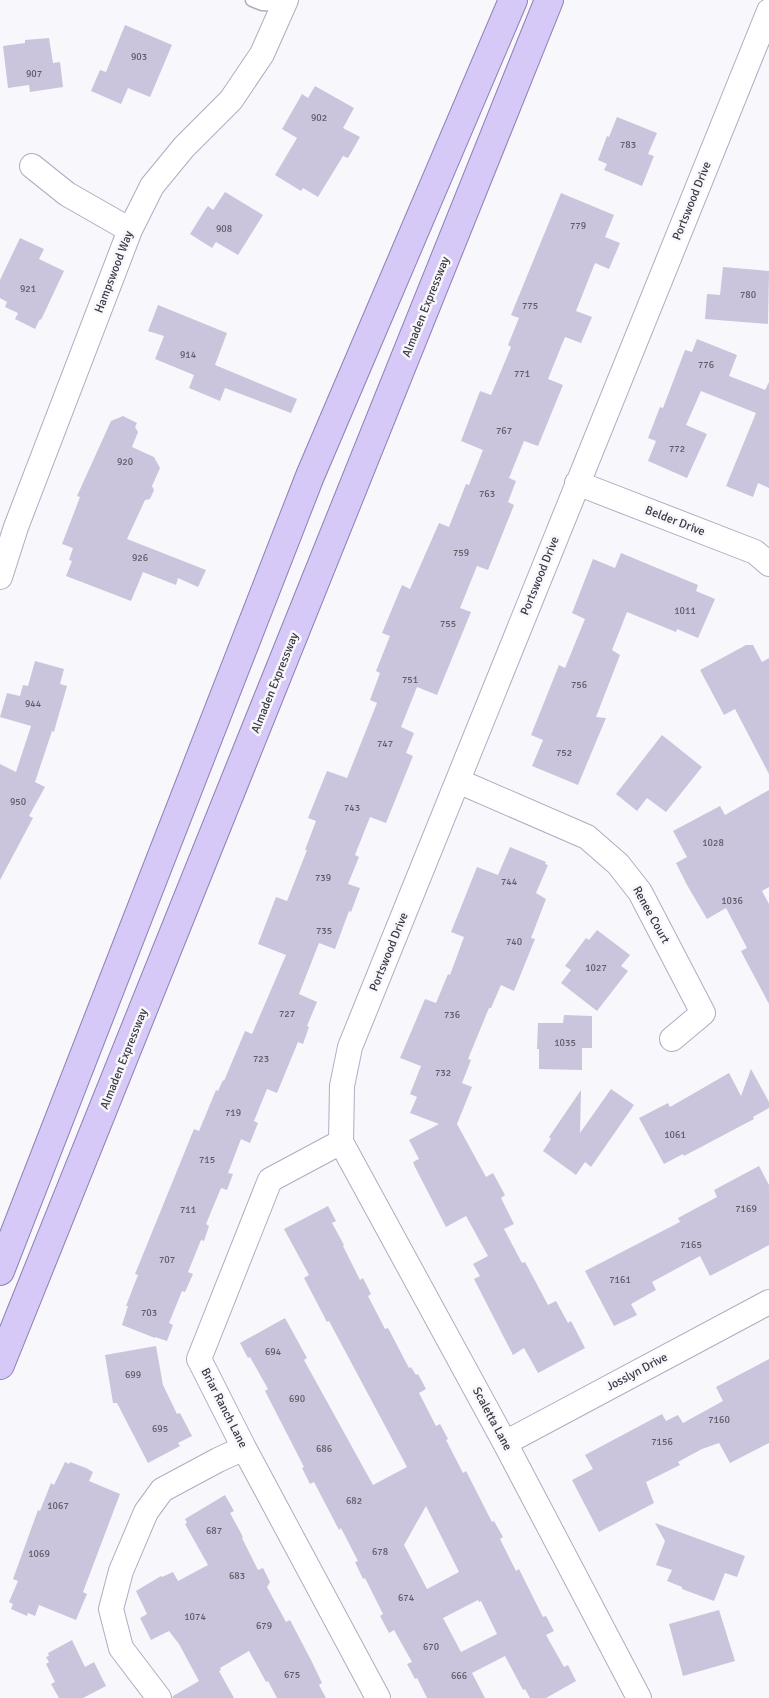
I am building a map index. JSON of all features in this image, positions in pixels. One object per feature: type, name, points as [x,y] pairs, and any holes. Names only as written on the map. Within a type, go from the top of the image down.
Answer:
[{"type":"main road","points":[[0,1271],[310,476],[513,0]]},
{"type":"main road","name":"Almaden Expressway","points":[[0,1366],[549,0]]},
{"type":"street","name":"Hampswood Way","points":[[0,577],[20,518],[130,230],[152,186],[184,147],[232,100],[262,54],[285,2]]},
{"type":"street","name":"Portswood Drive","points":[[341,1142],[342,1086],[350,1047],[768,14]]},
{"type":"street","points":[[32,166],[67,194],[130,230]]},
{"type":"street","name":"Belder Drive","points":[[578,483],[755,552],[769,564]]},
{"type":"street","name":"Renee Court","points":[[458,780],[587,837],[618,864],[640,892],[704,1013],[672,1039]]},
{"type":"street","name":"Scaletta Lane","points":[[341,1142],[505,1442],[633,1696]]},
{"type":"street","name":"Briar Ranch Lane","points":[[341,1142],[270,1180],[199,1359],[244,1448],[378,1698]]},
{"type":"street","name":"Josslyn Drive","points":[[505,1442],[769,1302]]},
{"type":"street","points":[[159,1698],[121,1648],[111,1609],[121,1571],[146,1512],[162,1490],[244,1448]]},
{"type":"lane","points":[[252,0],[262,4],[285,2]]},
{"type":"building","points":[[125,25],[172,45],[150,97],[128,88],[121,104],[91,91],[100,70],[106,72]]},
{"type":"building","points":[[49,38],[53,63],[60,62],[63,87],[30,92],[29,85],[8,88],[3,46],[25,43],[25,40]]},
{"type":"building","points":[[315,86],[354,108],[343,128],[360,137],[348,158],[343,156],[318,197],[303,188],[301,191],[275,175],[297,138],[282,129],[302,94],[308,98]]},
{"type":"building","points":[[617,117],[657,133],[648,154],[654,156],[642,186],[604,170],[607,164],[598,160]]},
{"type":"building","points":[[225,192],[263,215],[238,255],[216,242],[212,248],[190,234],[208,206],[213,210]]},
{"type":"building","points":[[561,193],[614,215],[605,237],[620,243],[609,269],[595,263],[576,311],[592,317],[581,343],[565,337],[548,379],[563,385],[538,446],[524,441],[509,478],[516,481],[508,502],[514,505],[488,570],[477,566],[460,608],[471,612],[437,695],[417,687],[401,727],[414,733],[406,753],[413,756],[386,823],[370,817],[355,855],[359,857],[348,884],[360,888],[335,949],[319,943],[299,994],[317,1002],[307,1026],[309,1027],[303,1044],[298,1042],[277,1093],[267,1089],[254,1121],[258,1123],[250,1143],[241,1139],[228,1173],[233,1174],[227,1190],[221,1188],[206,1224],[209,1226],[204,1241],[201,1240],[188,1272],[193,1274],[185,1292],[182,1291],[169,1323],[173,1325],[167,1341],[155,1338],[122,1325],[128,1306],[126,1306],[138,1275],[135,1274],[194,1129],[199,1131],[216,1090],[218,1091],[224,1081],[245,1031],[252,1034],[286,955],[258,944],[276,897],[287,901],[316,821],[308,818],[327,771],[347,778],[377,703],[370,700],[380,673],[376,671],[390,636],[382,633],[402,585],[410,589],[439,523],[449,527],[466,484],[469,485],[483,450],[461,441],[480,391],[491,395],[511,347],[508,345],[519,318],[511,315]]},
{"type":"building","points":[[20,238],[44,249],[39,259],[64,271],[35,329],[15,319],[18,313],[5,307],[7,302],[0,298],[0,280]]},
{"type":"building","points":[[723,267],[769,271],[768,324],[705,319],[707,294],[720,295]]},
{"type":"building","points":[[158,305],[227,333],[215,365],[297,399],[291,413],[225,388],[220,401],[189,388],[194,375],[155,359],[164,336],[148,331]]},
{"type":"building","points":[[697,339],[737,355],[729,376],[765,390],[769,382],[769,488],[758,483],[753,497],[726,486],[756,413],[701,391],[686,425],[707,434],[687,478],[648,461],[656,441],[648,438],[660,407],[663,408],[685,350],[692,352]]},
{"type":"building","points":[[123,416],[137,423],[135,427],[138,432],[132,447],[154,457],[160,468],[152,486],[154,490],[150,499],[145,500],[127,539],[206,570],[198,587],[178,578],[176,585],[143,572],[131,601],[66,576],[72,561],[69,560],[73,548],[62,544],[80,497],[77,496],[111,421]]},
{"type":"building","points":[[621,553],[698,585],[696,591],[715,599],[698,638],[677,629],[676,632],[627,612],[612,650],[620,655],[596,717],[606,718],[578,785],[532,766],[543,740],[531,735],[559,665],[565,668],[585,619],[572,613],[593,559],[615,568]]},
{"type":"building","points":[[746,645],[753,645],[762,662],[769,658],[769,774],[735,709],[724,715],[700,670]]},
{"type":"building","points":[[35,661],[64,669],[60,684],[67,686],[54,732],[52,731],[35,782],[45,787],[29,816],[33,818],[0,880],[0,764],[16,772],[31,726],[0,717],[7,693],[20,696],[23,685],[28,686]]},
{"type":"building","points":[[662,735],[702,767],[666,812],[647,798],[637,811],[616,794]]},
{"type":"building","points":[[769,790],[769,887],[762,891],[769,904],[769,1004],[741,951],[747,948],[726,908],[707,919],[687,885],[676,863],[687,857],[673,831],[720,806],[725,815]]},
{"type":"building","points":[[510,847],[546,862],[545,864],[548,865],[536,893],[546,899],[531,938],[535,939],[514,991],[501,985],[491,1008],[489,1008],[468,1059],[471,1060],[462,1083],[472,1087],[457,1124],[486,1177],[493,1173],[505,1195],[501,1198],[514,1224],[504,1229],[522,1263],[525,1262],[548,1305],[556,1301],[568,1323],[571,1321],[585,1348],[538,1373],[524,1348],[513,1355],[474,1279],[480,1276],[473,1264],[488,1256],[466,1216],[446,1227],[415,1167],[413,1162],[419,1159],[409,1140],[439,1124],[410,1113],[417,1097],[410,1094],[421,1066],[400,1058],[425,999],[436,1003],[448,974],[450,975],[464,937],[451,932],[477,867],[498,875]]},
{"type":"building","points":[[597,930],[630,955],[621,966],[628,971],[597,1011],[561,983],[571,970],[565,966],[586,938],[589,940]]},
{"type":"building","points":[[564,1015],[592,1016],[592,1048],[582,1048],[582,1070],[539,1069],[539,1049],[537,1049],[538,1023],[563,1023]]},
{"type":"building","points":[[751,1069],[769,1102],[769,1108],[753,1117],[754,1119],[684,1156],[683,1154],[664,1164],[639,1118],[668,1103],[670,1107],[729,1073],[741,1096]]},
{"type":"building","points":[[611,1089],[634,1105],[591,1167],[585,1162],[576,1175],[543,1151],[551,1139],[549,1137],[581,1090],[580,1133]]},
{"type":"building","points":[[759,1166],[769,1185],[769,1245],[710,1276],[700,1256],[652,1282],[656,1290],[631,1304],[637,1315],[614,1326],[585,1271],[680,1222],[678,1218],[717,1197],[714,1190]]},
{"type":"building","points":[[328,1206],[336,1221],[332,1223],[360,1280],[363,1278],[371,1294],[368,1296],[385,1329],[388,1328],[409,1368],[411,1367],[416,1375],[418,1374],[426,1389],[419,1393],[436,1426],[440,1424],[463,1473],[466,1471],[492,1522],[494,1521],[503,1537],[500,1539],[516,1571],[519,1569],[543,1617],[546,1616],[554,1631],[546,1635],[564,1667],[568,1665],[576,1681],[546,1698],[530,1698],[525,1689],[523,1690],[505,1656],[472,1673],[485,1698],[427,1698],[417,1678],[415,1679],[407,1664],[412,1662],[394,1630],[389,1633],[380,1616],[383,1614],[365,1578],[363,1579],[355,1562],[358,1561],[341,1528],[339,1530],[314,1482],[310,1484],[302,1468],[304,1467],[265,1391],[268,1389],[240,1343],[285,1318],[307,1358],[304,1360],[373,1485],[407,1467],[304,1278],[309,1275],[284,1229]],"holes":[[[426,1506],[459,1572],[427,1589],[404,1545]],[[478,1600],[479,1602],[481,1601],[497,1634],[461,1652],[443,1618]]]},
{"type":"building","points":[[156,1346],[163,1385],[177,1414],[180,1413],[192,1436],[178,1443],[180,1446],[148,1463],[117,1403],[113,1403],[105,1355]]},
{"type":"building","points":[[769,1359],[769,1443],[730,1463],[719,1443],[702,1449],[678,1462],[680,1465],[646,1482],[654,1503],[599,1532],[572,1480],[593,1469],[585,1455],[662,1414],[666,1421],[678,1415],[683,1423],[723,1401],[716,1387]]},
{"type":"building","points":[[65,1462],[69,1464],[70,1462],[93,1472],[89,1481],[120,1494],[83,1592],[87,1594],[76,1620],[39,1605],[35,1616],[28,1613],[27,1616],[11,1609],[13,1604],[9,1602],[18,1581],[13,1579],[38,1510],[40,1511],[51,1483],[54,1485]]},
{"type":"building","points":[[225,1495],[234,1511],[230,1513],[242,1538],[258,1570],[263,1568],[270,1582],[267,1587],[286,1622],[290,1620],[322,1683],[319,1685],[326,1698],[277,1698],[249,1651],[220,1668],[221,1670],[219,1671],[234,1698],[172,1698],[199,1681],[179,1644],[169,1631],[151,1640],[140,1618],[147,1614],[136,1591],[161,1576],[173,1572],[178,1581],[208,1565],[185,1524],[187,1523],[185,1519]]},
{"type":"building","points":[[655,1523],[745,1556],[737,1577],[725,1573],[714,1601],[667,1581],[672,1570],[656,1565],[665,1541]]},
{"type":"building","points":[[719,1610],[735,1661],[683,1676],[669,1624]]},
{"type":"building","points":[[72,1640],[85,1667],[94,1662],[106,1686],[83,1698],[59,1698],[51,1684],[55,1682],[46,1664],[49,1662],[46,1657],[49,1656],[48,1653]]}]
